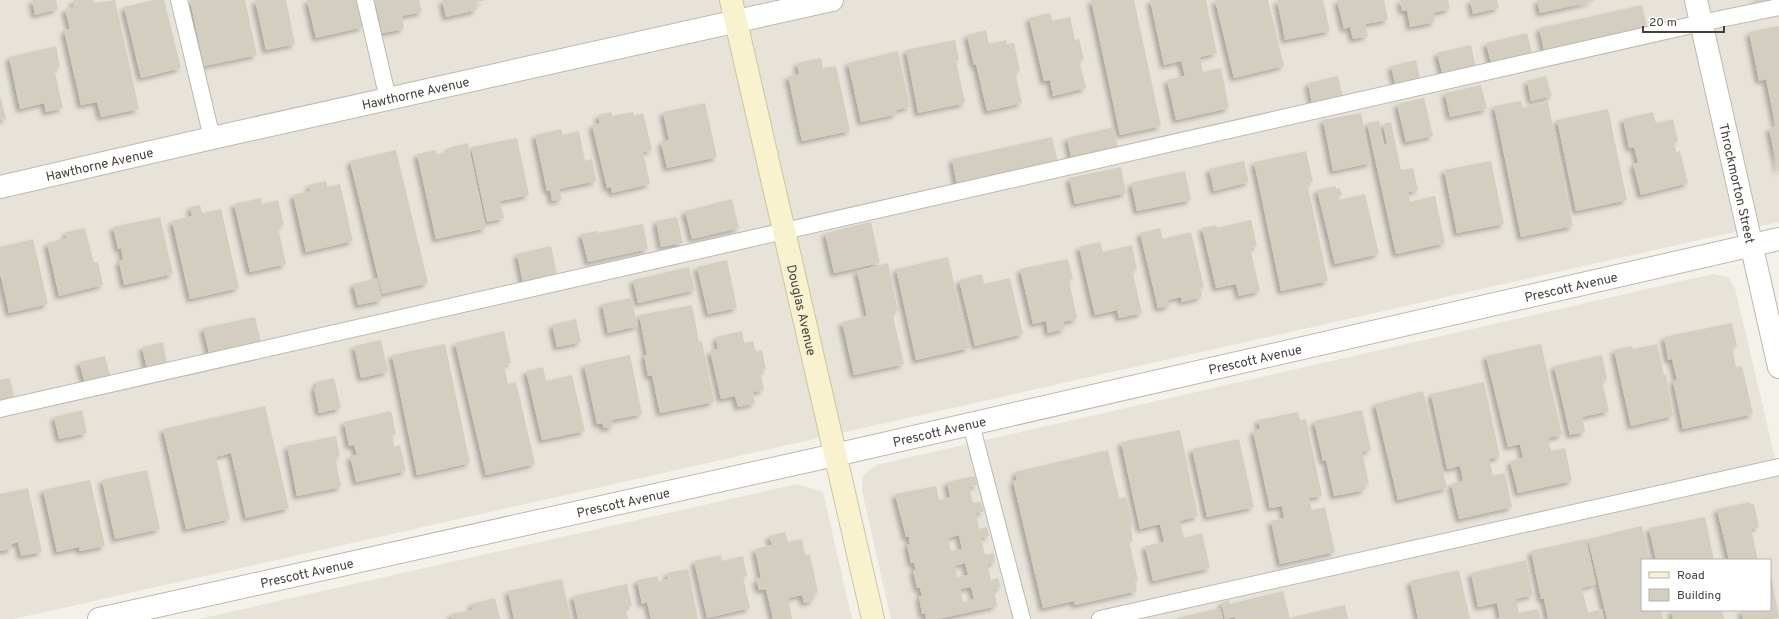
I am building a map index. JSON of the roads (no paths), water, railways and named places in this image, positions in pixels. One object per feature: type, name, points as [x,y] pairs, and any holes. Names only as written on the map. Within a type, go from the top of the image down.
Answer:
[{"type":"street","name":"Douglas Avenue","points":[[731,0],[873,619]]},
{"type":"street","name":"Hawthorne Avenue","points":[[0,187],[212,138],[832,0]]},
{"type":"street","name":"Throckmorton Street","points":[[1696,0],[1779,367]]},
{"type":"street","name":"Prescott Avenue","points":[[99,619],[835,455],[1779,239]]},
{"type":"lane","points":[[179,0],[212,138]]},
{"type":"lane","points":[[365,0],[388,99]]},
{"type":"lane","points":[[0,409],[1701,23],[1779,7]]},
{"type":"lane","points":[[971,424],[1022,619]]},
{"type":"lane","points":[[1100,619],[1779,467]]}]
